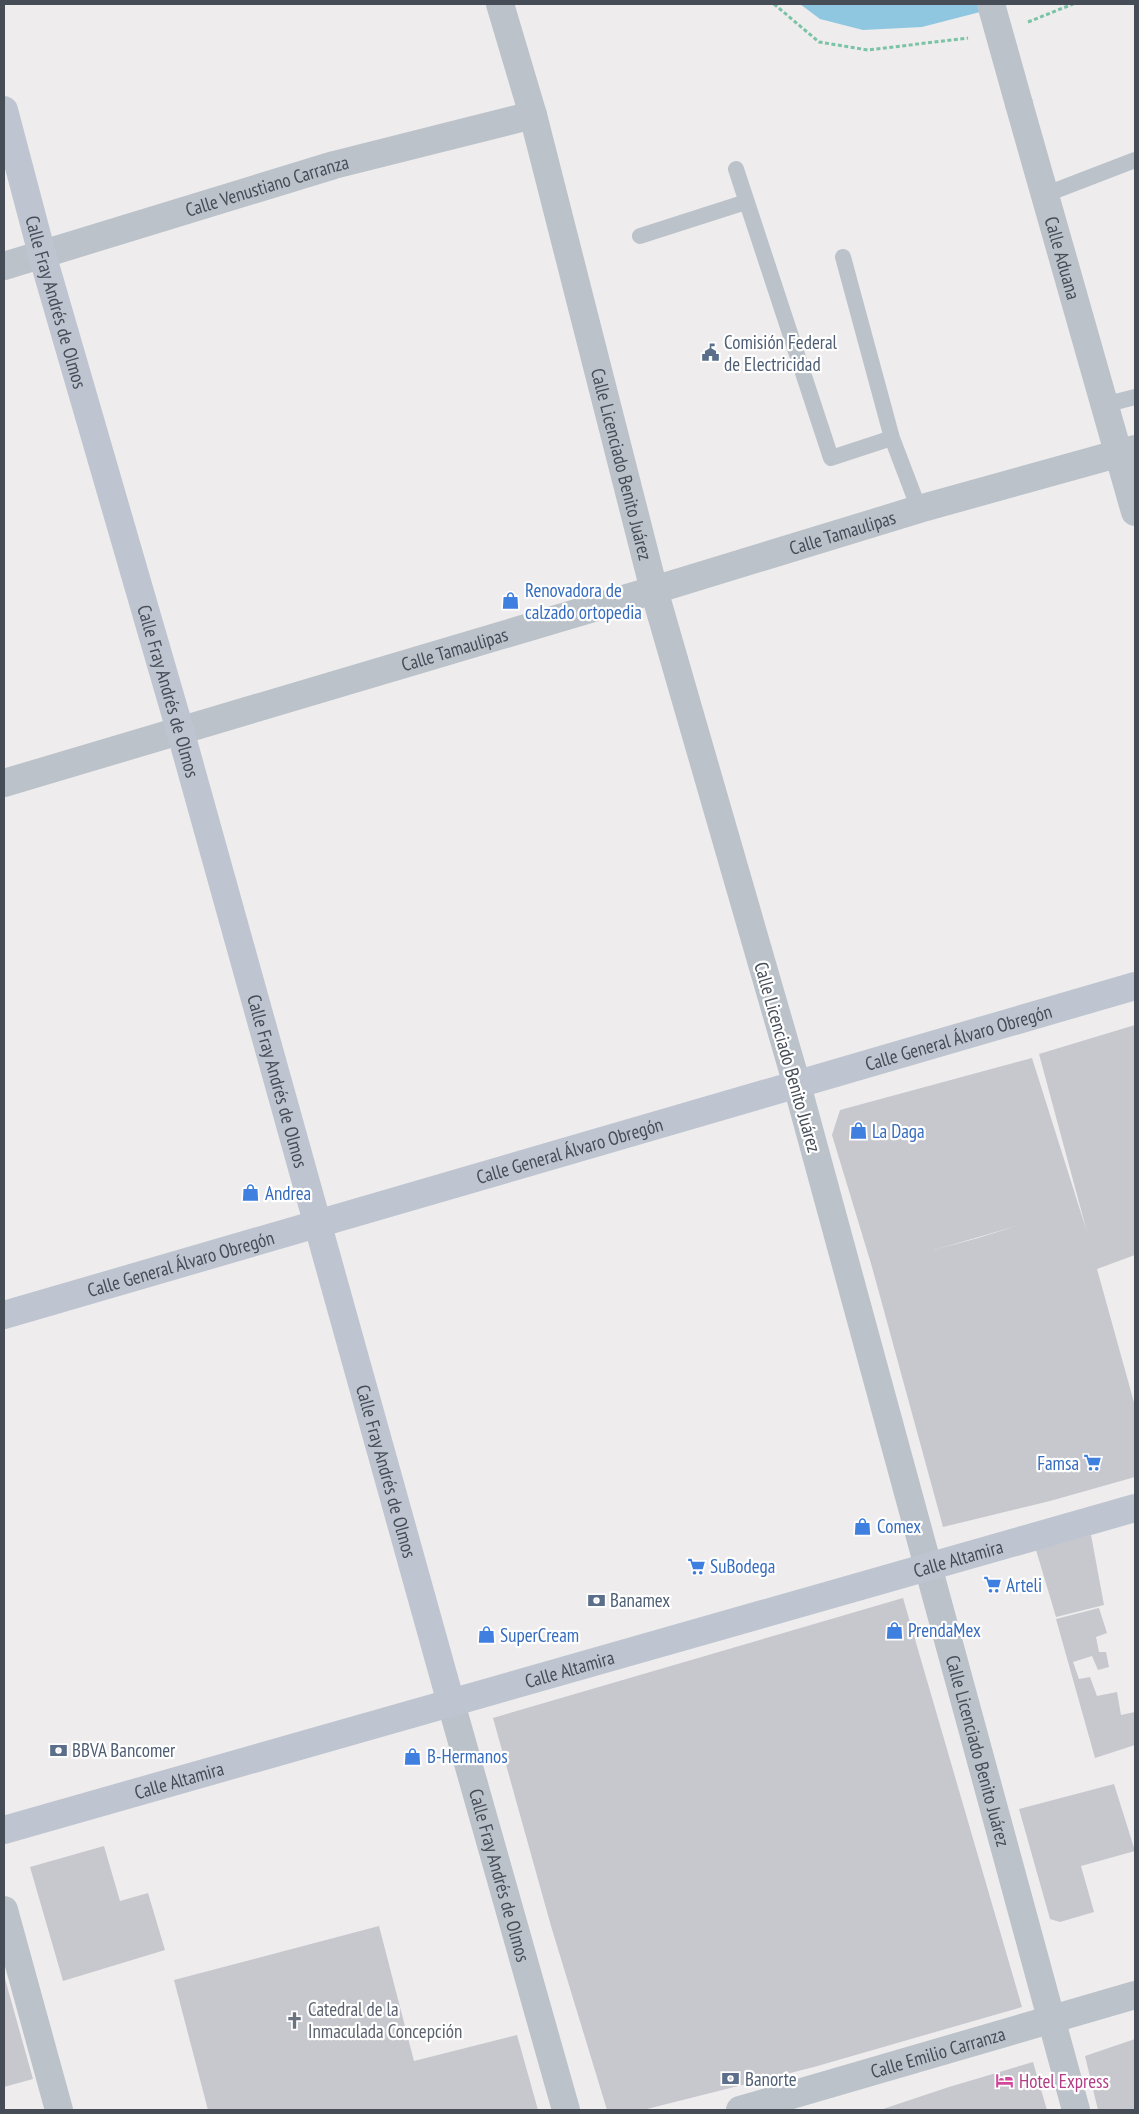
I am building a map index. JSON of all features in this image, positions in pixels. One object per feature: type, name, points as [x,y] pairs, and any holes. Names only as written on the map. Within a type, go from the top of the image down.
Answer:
[{"type":"main road","name":"Calle Fray Andrés de Olmos","points":[[4,110],[42,254],[180,730],[451,1703]]},
{"type":"main road","name":"Calle General Álvaro Obregón","points":[[4,1315],[1135,986]]},
{"type":"main road","name":"Calle Altamira","points":[[4,1830],[1135,1508]]},
{"type":"street","name":"Calle Licenciado Benito Juárez","points":[[500,4],[533,115],[654,590],[797,1084],[1076,2110]]},
{"type":"street","name":"Calle Aduana","points":[[991,4],[1104,405],[1127,451],[1135,512]]},
{"type":"street","name":"Calle Venustiano Carranza","points":[[4,266],[334,165],[533,115]]},
{"type":"street","name":"Calle Tamaulipas","points":[[4,783],[654,590],[919,509],[1127,451]]},
{"type":"street","name":"Calle Fray Andrés de Olmos","points":[[451,1703],[566,2110]]},
{"type":"street","points":[[4,1910],[59,2110]]},
{"type":"street","name":"Calle Emilio Carranza","points":[[740,2110],[1135,1995]]},
{"type":"lane","points":[[1044,194],[1135,160]]},
{"type":"lane","points":[[736,169],[832,458],[892,438]]},
{"type":"lane","points":[[640,236],[746,202]]},
{"type":"lane","points":[[843,257],[892,438],[919,509]]},
{"type":"lane","points":[[1104,405],[1135,396]]},
{"type":"path","points":[[774,4],[819,42],[868,50],[976,36]]},
{"type":"path","points":[[1025,23],[1073,4]]},
{"type":"water","points":[[800,4],[1011,4],[922,27],[863,30],[820,19]]},
{"type":"building","points":[[1135,1025],[1135,1255],[1097,1269],[1135,1406],[1135,1477],[1050,1501],[943,1527],[872,1267],[832,1135],[840,1110],[1032,1058],[1087,1232],[1039,1054]],"holes":[[[1020,1225],[978,1238],[934,1250]]]},
{"type":"building","points":[[1091,1535],[1104,1605],[1056,1617],[1036,1550]]},
{"type":"building","points":[[903,1598],[1022,2007],[814,2067],[643,2110],[607,2110],[551,1926],[493,1718]]},
{"type":"building","points":[[1099,1608],[1107,1633],[1096,1637],[1099,1652],[1106,1652],[1109,1667],[1098,1670],[1092,1656],[1073,1662],[1079,1679],[1090,1677],[1097,1696],[1117,1692],[1121,1715],[1135,1712],[1135,1745],[1095,1758],[1056,1619]]},
{"type":"building","points":[[1114,1784],[1135,1851],[1081,1866],[1094,1912],[1060,1922],[1050,1919],[1019,1809]]},
{"type":"building","points":[[104,1846],[120,1901],[148,1893],[165,1950],[63,1981],[30,1867]]},
{"type":"building","name":"Catedral de la Inmaculada Concepción","points":[[379,1926],[414,2061],[517,2035],[538,2110],[208,2110],[174,1980]]},
{"type":"building","points":[[4,1975],[33,2079],[4,2087]]},
{"type":"building","points":[[1135,2039],[1135,2110],[1098,2110],[1085,2056]]},
{"type":"building","name":"Hotel Express","points":[[1033,2062],[1047,2110],[880,2110],[949,2087]]},
{"type":"place","name":"Comisión Federal de Electricidad","points":[[710,353]]},
{"type":"place","name":"Renovadora de calzado ortopedia","points":[[511,601]]},
{"type":"place","name":"La Daga","points":[[858,1131]]},
{"type":"place","name":"Andrea","points":[[251,1193]]},
{"type":"place","name":"Famsa","points":[[1093,1463]]},
{"type":"place","name":"Comex","points":[[863,1526]]},
{"type":"place","name":"SuBodega","points":[[696,1566]]},
{"type":"place","name":"Arteli","points":[[992,1585]]},
{"type":"place","name":"Banamex","points":[[596,1600]]},
{"type":"place","name":"PrendaMex","points":[[894,1630]]},
{"type":"place","name":"SuperCream","points":[[486,1635]]},
{"type":"place","name":"BBVA Bancomer","points":[[58,1750]]},
{"type":"place","name":"B-Hermanos","points":[[413,1756]]},
{"type":"place","name":"Catedral de la Inmaculada Concepción","points":[[294,2020]]},
{"type":"place","name":"Banorte","points":[[731,2079]]},
{"type":"place","name":"Hotel Express","points":[[1005,2081]]}]
